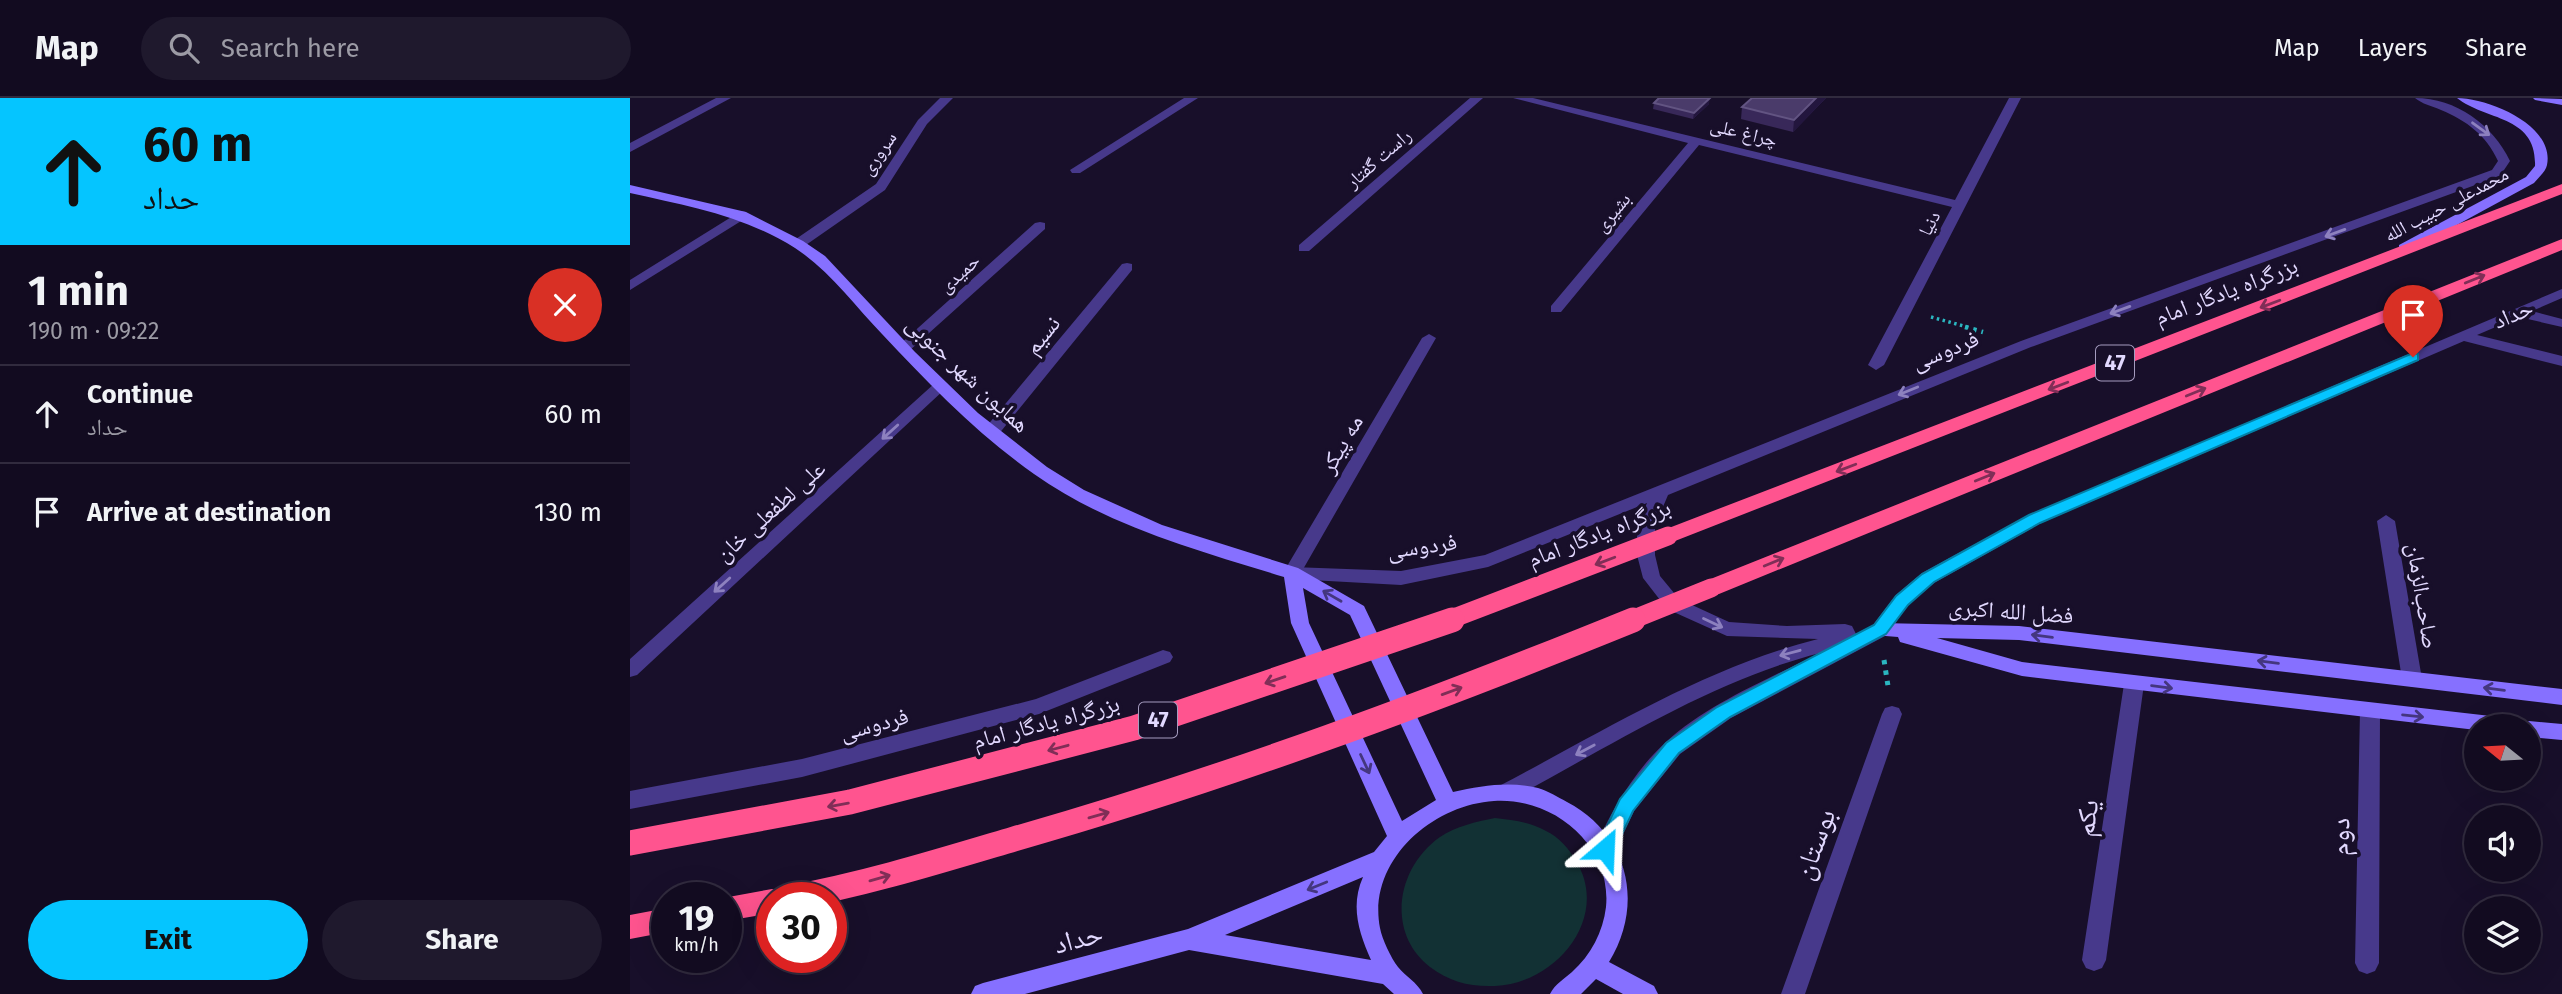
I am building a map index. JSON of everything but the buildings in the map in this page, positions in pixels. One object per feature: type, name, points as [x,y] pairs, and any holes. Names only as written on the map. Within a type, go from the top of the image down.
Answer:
[{"type":"highway","name":"بزرگراه یادگار امام","points":[[630,843],[850,802],[1134,728],[1462,616],[2562,189]]},
{"type":"highway","name":"47","points":[[847,887],[1145,802],[1502,673],[2562,244]]},
{"type":"highway","points":[[630,927],[651,923]]},
{"type":"street","points":[[630,148],[724,98]]},
{"type":"street","name":"سروری","points":[[798,244],[881,187],[922,122],[947,98]]},
{"type":"street","points":[[1076,170],[1192,98]]},
{"type":"street","name":"راست گفتار","points":[[1304,248],[1477,98]]},
{"type":"street","name":"چراغ‌ علی","points":[[1519,98],[1959,205]]},
{"type":"street","name":"دنیا","points":[[1876,365],[2015,98]]},
{"type":"street","name":"فردوسی","points":[[1292,573],[1401,578],[1488,561],[2026,344],[2496,173],[2504,161],[2498,145],[2486,130],[2421,98]]},
{"type":"street","name":"محمدعلی حبیب الله","points":[[2376,263],[2530,180],[2541,167],[2541,151],[2532,135],[2492,109],[2463,98]]},
{"type":"street","points":[[2539,98],[2562,102]]},
{"type":"street","name":"بشیری","points":[[1556,309],[1696,140]]},
{"type":"street","name":"همایون‌ شهر جنوبی","points":[[630,189],[741,215],[798,244],[820,259],[940,386],[992,431],[1078,494],[1135,522],[1292,573],[1357,611],[1447,801]]},
{"type":"street","points":[[630,286],[741,215]]},
{"type":"street","name":"حمیدی","points":[[904,348],[1040,226]]},
{"type":"street","name":"نسیم","points":[[992,431],[1127,267]]},
{"type":"street","name":"حداد","points":[[1880,630],[1902,600],[1928,578],[2035,519],[2562,293]]},
{"type":"street","points":[[2518,312],[2562,323]]},
{"type":"street","name":"حداد","points":[[2463,336],[2562,361]]},
{"type":"street","name":"مه‌ پیکر","points":[[1292,573],[1429,338]]},
{"type":"street","name":"علی لطفعلی خان","points":[[630,670],[940,386]]},
{"type":"street","points":[[1660,493],[1646,526],[1646,555],[1652,578],[1673,604],[1727,629],[1787,633],[1880,630]]},
{"type":"street","name":"صاحب‌الزمان","points":[[2386,521],[2412,679]]},
{"type":"street","points":[[1292,573],[1300,623],[1398,835]]},
{"type":"street","points":[[1508,791],[1717,680],[1780,656],[1880,630]]},
{"type":"street","points":[[1605,849],[1626,805],[1673,748],[1724,712],[1880,630]]},
{"type":"street","name":"فضل الله اکبری","points":[[1880,630],[2019,633],[2562,697]]},
{"type":"street","name":"فضل الله اکبری","points":[[1880,630],[2022,669],[2464,721]]},
{"type":"street","name":"فردوسی","points":[[630,800],[802,768],[1039,706],[1163,657]]},
{"type":"street","name":"یکم","points":[[2094,960],[2134,684]]},
{"type":"street","name":"دوم","points":[[2367,963],[2370,711]]},
{"type":"street","name":"بوستان","points":[[1793,994],[1892,714]]},
{"type":"street","points":[[2541,730],[2562,732]]},
{"type":"street","points":[[1411,994],[1389,974],[1374,948],[1367,918],[1370,889],[1380,860],[1398,835],[1421,816],[1447,801],[1478,792],[1508,791],[1538,796],[1566,808],[1588,826],[1605,849],[1615,875],[1618,904],[1611,934],[1594,966],[1562,994]]},
{"type":"street","name":"حداد","points":[[983,994],[1189,939],[1380,860]]},
{"type":"street","points":[[1189,939],[1389,974]]},
{"type":"street","points":[[1594,966],[1646,994]]},
{"type":"path","points":[[1907,310],[2026,344]]},
{"type":"path","points":[[1880,630],[1892,714]]},
{"type":"green space","points":[[1495,818],[1534,825],[1559,840],[1576,861],[1585,883],[1587,904],[1582,925],[1571,944],[1556,961],[1538,974],[1517,982],[1477,986],[1445,976],[1430,967],[1416,953],[1407,937],[1402,919],[1402,901],[1406,883],[1425,850],[1453,830]]},
{"type":"route","points":[[1605,849],[1626,805],[1673,748],[1724,712],[1880,630],[1902,600],[1928,578],[2035,519],[2413,357]]}]
